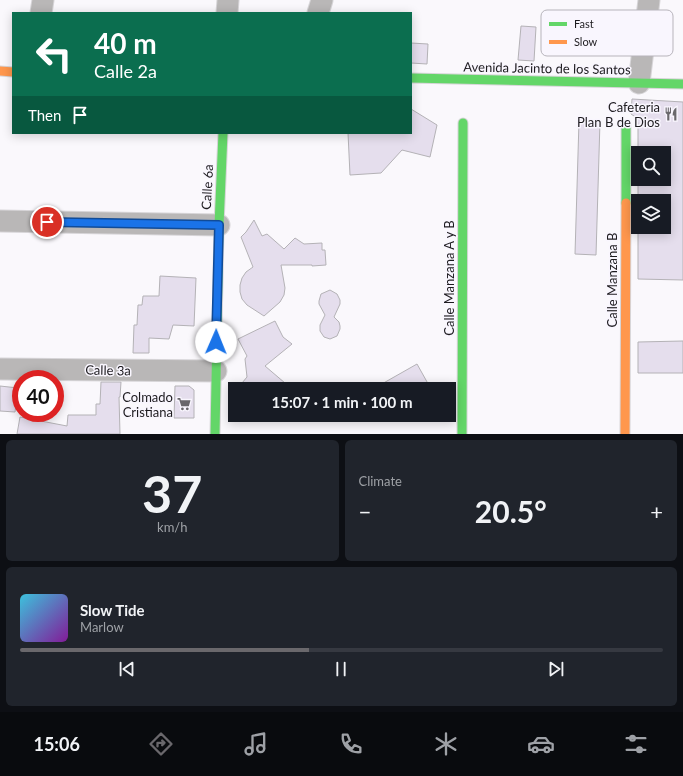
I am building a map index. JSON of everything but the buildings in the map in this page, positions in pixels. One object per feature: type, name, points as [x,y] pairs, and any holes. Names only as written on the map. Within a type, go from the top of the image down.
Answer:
[{"type":"street","points":[[41,12],[43,0]]},
{"type":"street","points":[[227,12],[228,0]]},
{"type":"street","points":[[318,12],[322,0]]},
{"type":"street","points":[[648,10],[649,0]]},
{"type":"street","points":[[639,83],[642,56]]},
{"type":"street","points":[[0,72],[12,72]]},
{"type":"street","name":"Avenida Jacinto de los Santos","points":[[412,78],[683,84]]},
{"type":"street","name":"Calle Manzana A y B","points":[[462,434],[463,123]]},
{"type":"street","name":"Calle Manzana B","points":[[625,434],[626,125]]},
{"type":"street","name":"Calle 6a","points":[[214,434],[219,225],[223,134]]},
{"type":"street","points":[[0,221],[219,225]]},
{"type":"street","name":"Calle 3a","points":[[0,369],[216,371]]},
{"type":"traffic: fast","points":[[412,78],[683,84]]},
{"type":"traffic: fast","points":[[462,434],[463,123]]},
{"type":"traffic: fast","points":[[626,125],[626,203]]},
{"type":"traffic: fast","points":[[215,434],[219,225],[223,134]]},
{"type":"traffic: slow","points":[[0,71],[12,72]]},
{"type":"traffic: slow","points":[[625,434],[626,203]]},
{"type":"place","name":"Cafeteria Plan B de Dios","points":[[671,114]]},
{"type":"place","name":"Colmado Cristiana","points":[[184,404]]},
{"type":"route","points":[[47,222],[219,225],[216,342]]}]
